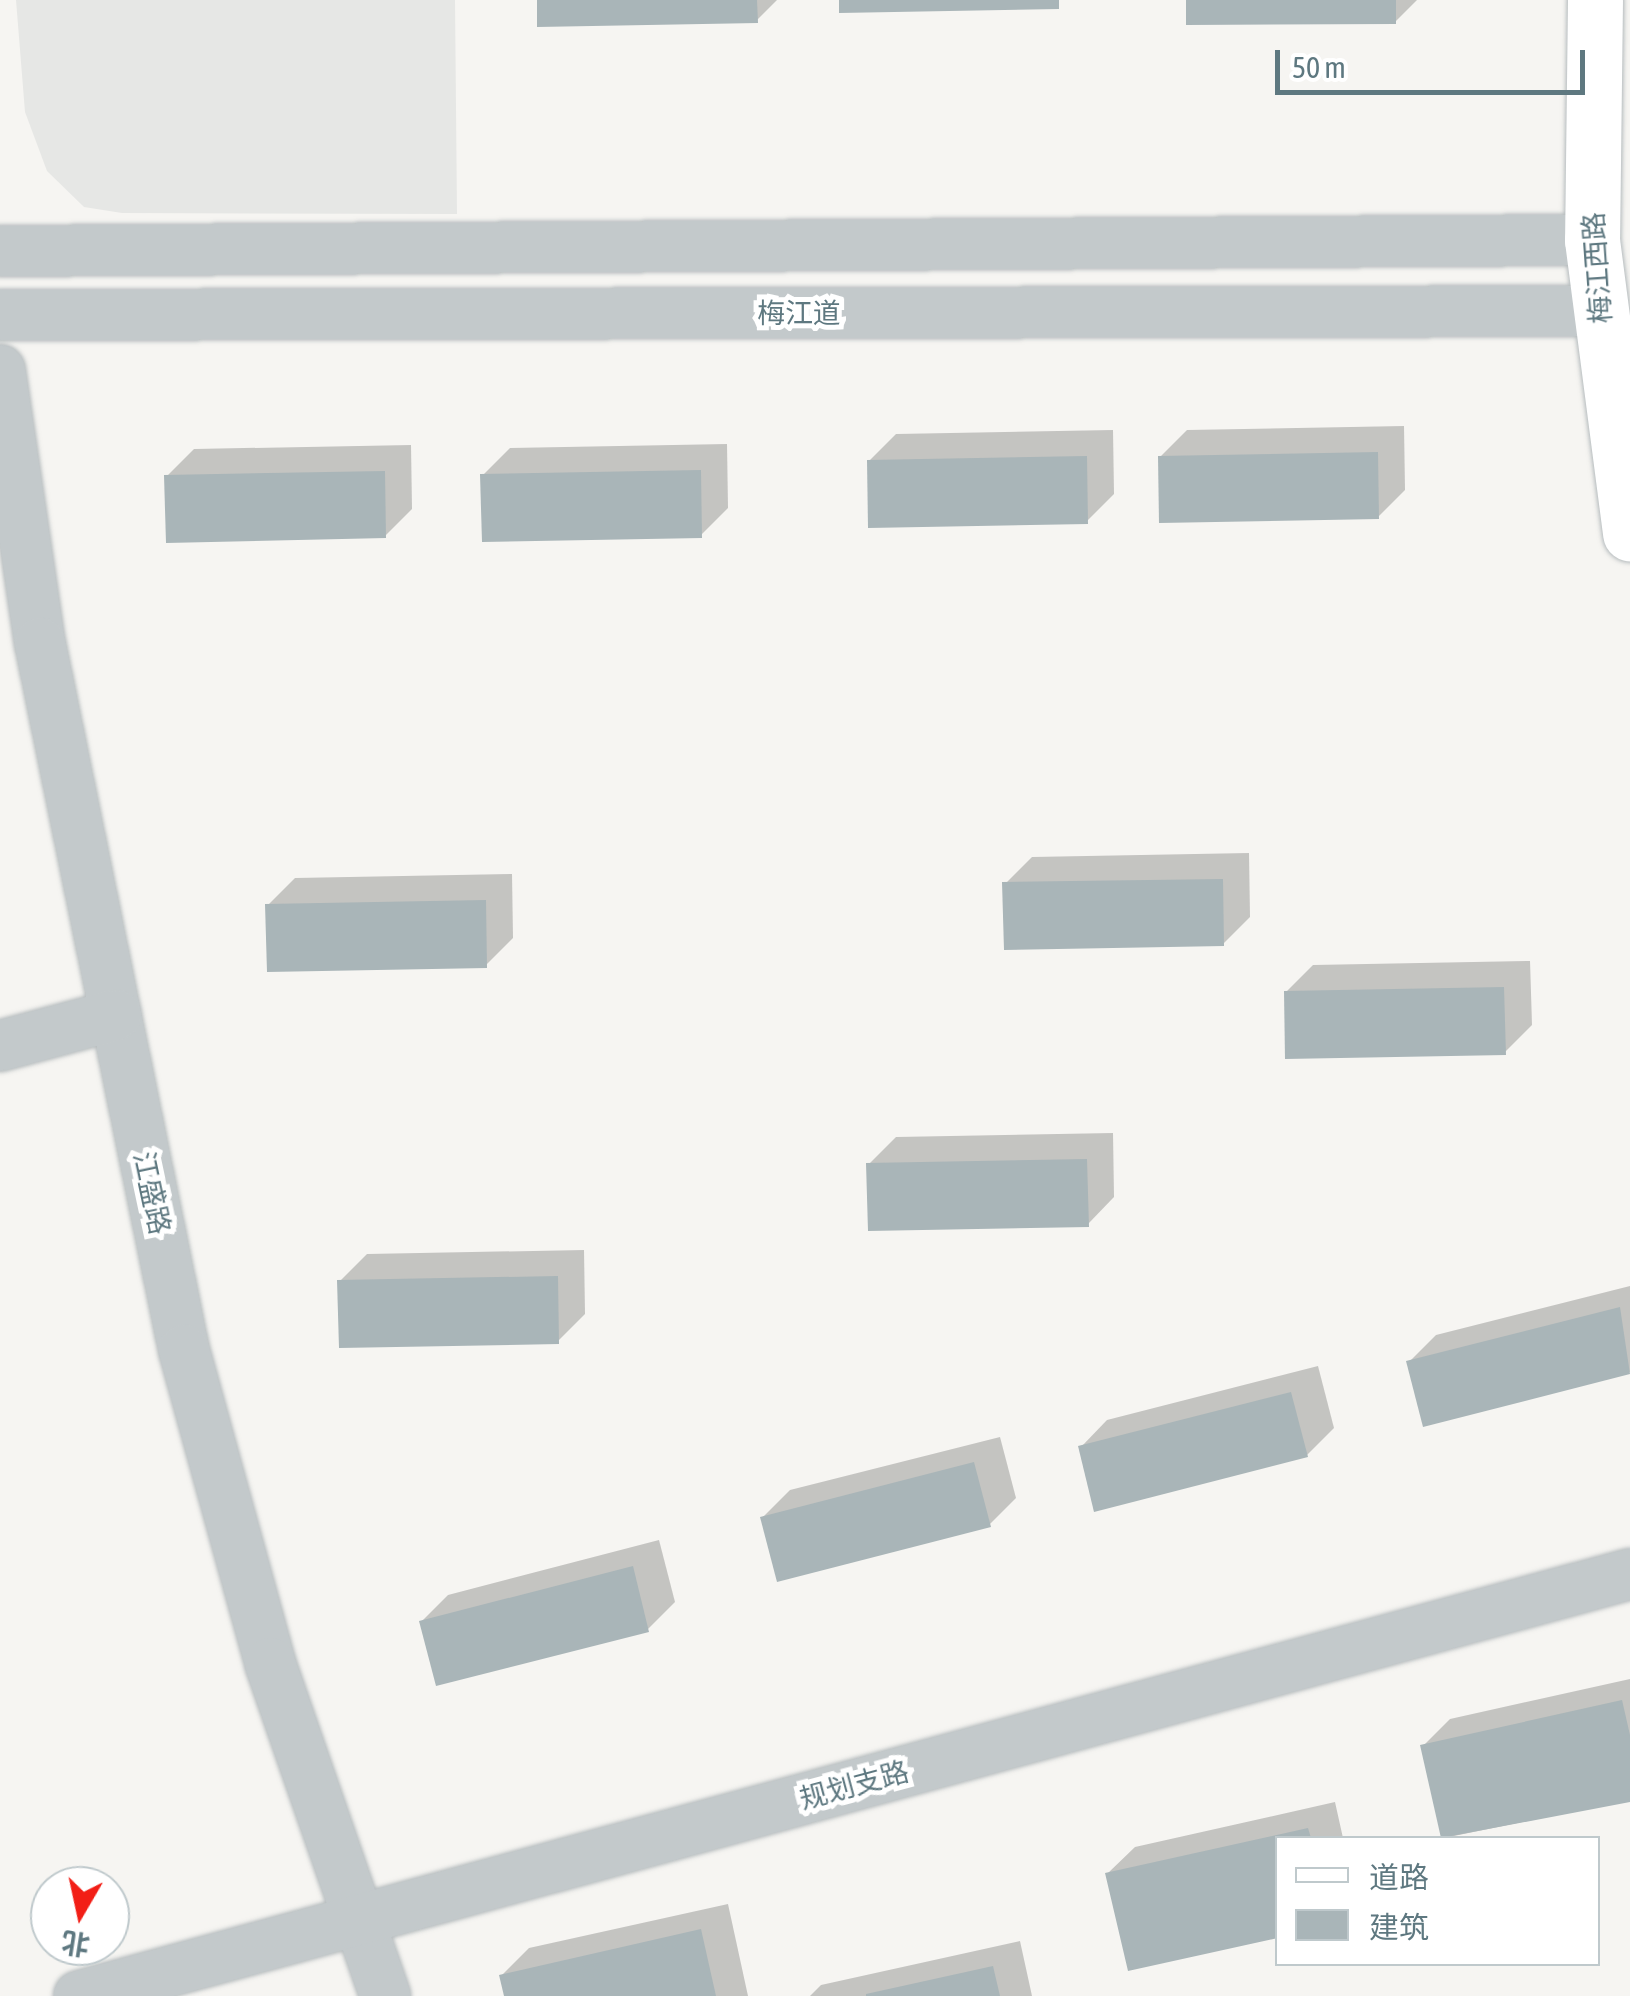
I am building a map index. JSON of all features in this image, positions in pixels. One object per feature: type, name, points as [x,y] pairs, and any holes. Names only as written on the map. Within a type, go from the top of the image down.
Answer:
[{"type":"main road","name":"梅江西路","points":[[1594,0],[1592,240],[1598,311],[1630,534]]},
{"type":"street","points":[[0,252],[1592,240]]},
{"type":"street","name":"梅江道","points":[[0,315],[1598,311]]},
{"type":"street","name":"江盛路","points":[[0,370],[40,642],[184,1350],[270,1662],[385,1996]]},
{"type":"street","points":[[0,1046],[116,1015]]},
{"type":"street","name":"规划支路","points":[[78,1996],[1630,1574]]},
{"type":"shaded area","points":[[16,0],[455,0],[457,214],[122,213],[84,207],[47,171],[25,112]]},
{"type":"building","points":[[537,0],[757,0],[758,23],[537,27]]},
{"type":"building","points":[[839,0],[1059,0],[1059,9],[839,13]]},
{"type":"building","points":[[1186,0],[1396,0],[1396,24],[1186,25]]},
{"type":"building","points":[[1378,452],[1379,519],[1159,523],[1158,456]]},
{"type":"building","points":[[1087,456],[1088,524],[868,528],[867,460]]},
{"type":"building","points":[[701,470],[702,538],[482,542],[480,474]]},
{"type":"building","points":[[385,471],[386,538],[166,543],[164,475]]},
{"type":"building","points":[[1223,879],[1224,946],[1004,950],[1002,882]]},
{"type":"building","points":[[486,900],[487,968],[267,972],[265,904]]},
{"type":"building","points":[[1504,987],[1506,1055],[1285,1059],[1284,991]]},
{"type":"building","points":[[1087,1159],[1089,1227],[868,1231],[866,1163]]},
{"type":"building","points":[[558,1276],[559,1344],[339,1348],[337,1280]]},
{"type":"building","points":[[1620,1307],[1630,1374],[1423,1427],[1406,1361]]},
{"type":"building","points":[[1291,1392],[1308,1457],[1094,1512],[1078,1446]]},
{"type":"building","points":[[974,1462],[991,1527],[777,1582],[760,1517]]},
{"type":"building","points":[[633,1566],[649,1632],[436,1686],[419,1621]]},
{"type":"building","points":[[1622,1700],[1630,1735],[1630,1802],[1441,1836],[1420,1745]]},
{"type":"building","points":[[1308,1828],[1310,1836],[1275,1836],[1275,1939],[1128,1971],[1105,1873]]},
{"type":"building","points":[[701,1929],[716,1996],[504,1996],[499,1975]]},
{"type":"building","points":[[993,1966],[1000,1996],[866,1996],[866,1994]]}]
